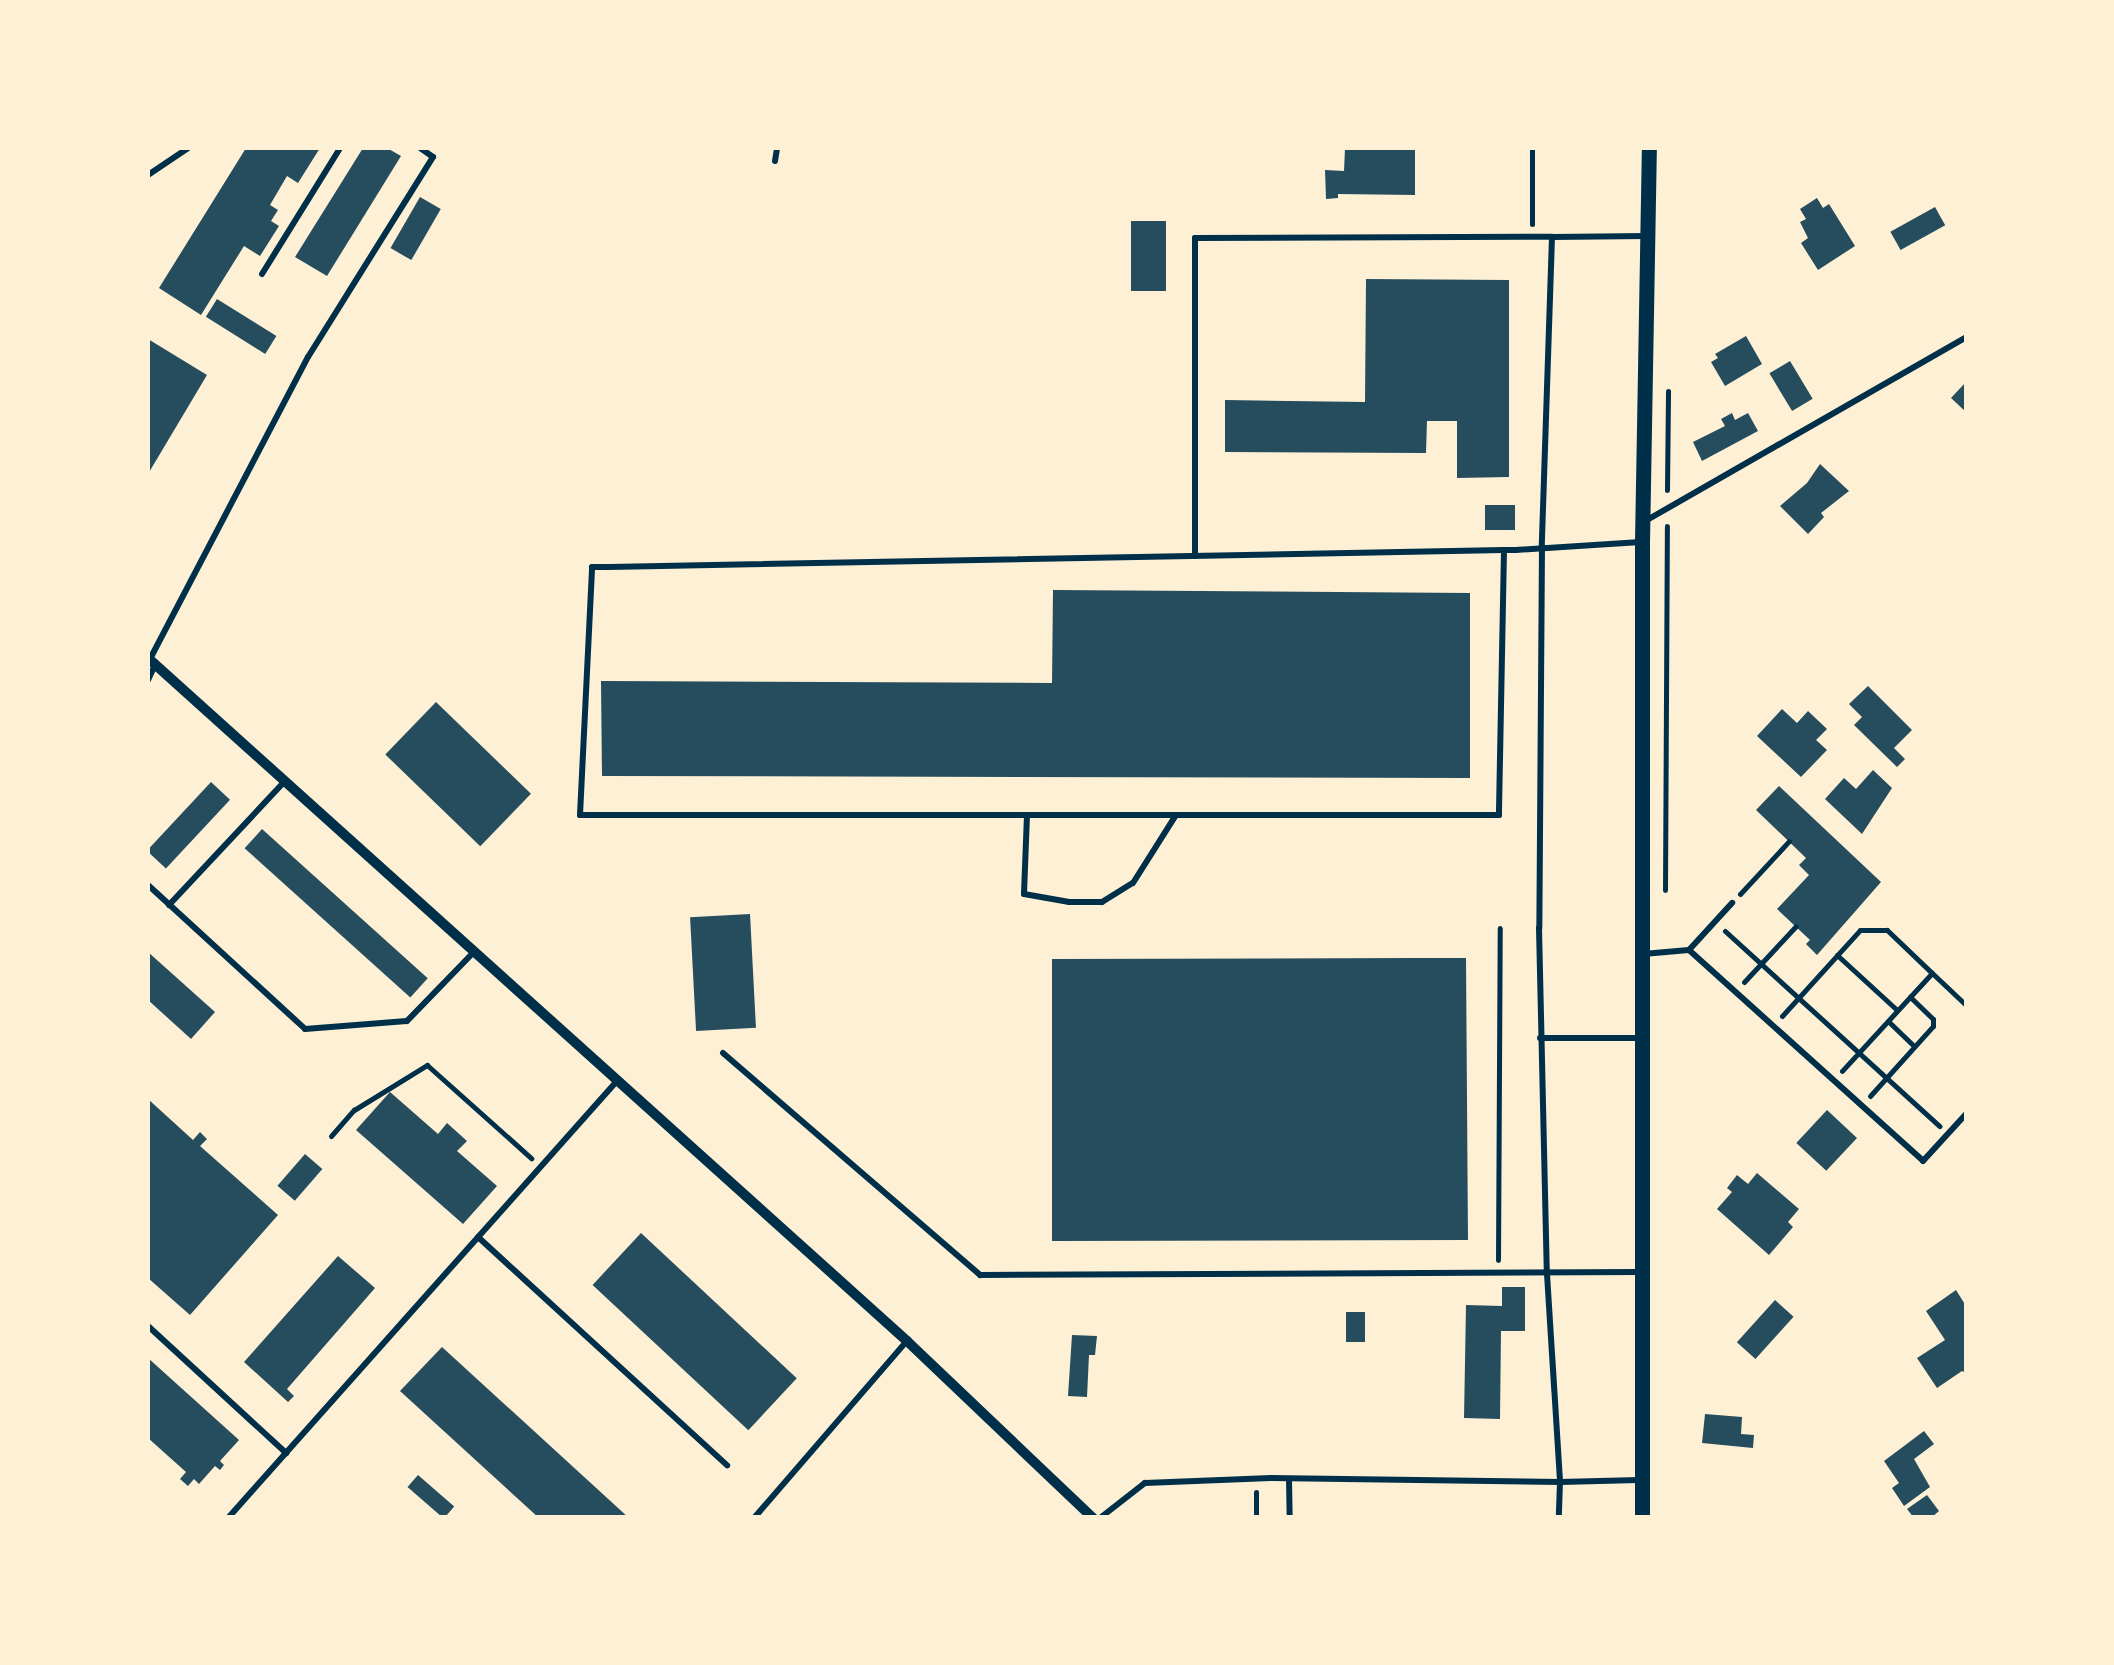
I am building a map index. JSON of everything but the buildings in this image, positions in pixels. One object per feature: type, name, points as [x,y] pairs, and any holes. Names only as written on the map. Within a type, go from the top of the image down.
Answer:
[{"type":"street","points":[[1642,1518],[1642,542],[1649,148]]},
{"type":"street","points":[[151,661],[282,783],[907,1341],[1097,1518]]},
{"type":"lane","points":[[148,174],[188,148]]},
{"type":"lane","points":[[262,274],[340,148]]},
{"type":"lane","points":[[148,680],[151,661],[308,356],[433,156],[420,148]]},
{"type":"lane","points":[[775,161],[777,148]]},
{"type":"lane","points":[[1195,556],[1195,238],[1648,236]]},
{"type":"lane","points":[[1552,237],[1542,546],[1540,1038],[1559,1518]]},
{"type":"lane","points":[[1643,522],[1966,337]]},
{"type":"lane","points":[[1504,550],[1500,815],[580,815],[592,567],[1504,550],[1642,542]]},
{"type":"lane","points":[[169,905],[282,783]]},
{"type":"lane","points":[[1026,815],[1024,894],[1069,902],[1102,902],[1133,883],[1176,815]]},
{"type":"lane","points":[[148,885],[305,1029],[407,1022],[473,954]]},
{"type":"lane","points":[[1642,954],[1689,950],[1732,903]]},
{"type":"lane","points":[[1689,950],[1924,1162],[1966,1114]]},
{"type":"lane","points":[[1540,1038],[1642,1038]]},
{"type":"lane","points":[[724,1053],[980,1275],[1642,1272]]},
{"type":"lane","points":[[228,1518],[616,1082]]},
{"type":"lane","points":[[478,1237],[727,1466]]},
{"type":"lane","points":[[148,1326],[286,1453]]},
{"type":"lane","points":[[754,1518],[907,1341]]},
{"type":"lane","points":[[1097,1518],[1145,1483],[1289,1478],[1643,1480]]},
{"type":"lane","points":[[1289,1478],[1290,1518]]},
{"type":"path","points":[[1532,148],[1532,237]]},
{"type":"path","points":[[1665,902],[1668,374]]},
{"type":"path","points":[[1732,903],[1789,841]]},
{"type":"path","points":[[1715,922],[1948,1134]]},
{"type":"path","points":[[1735,991],[1796,926]]},
{"type":"path","points":[[1773,1026],[1860,930],[1876,926],[1887,930],[1966,1005]]},
{"type":"path","points":[[1498,1272],[1500,928]]},
{"type":"path","points":[[1837,955],[1898,1010]]},
{"type":"path","points":[[1834,1080],[1932,973]]},
{"type":"path","points":[[1861,1105],[1933,1026],[1933,1019],[1910,997]]},
{"type":"path","points":[[1888,1021],[1914,1046]]},
{"type":"path","points":[[332,1136],[354,1110],[427,1065],[541,1167]]},
{"type":"path","points":[[1256,1479],[1256,1518]]}]
